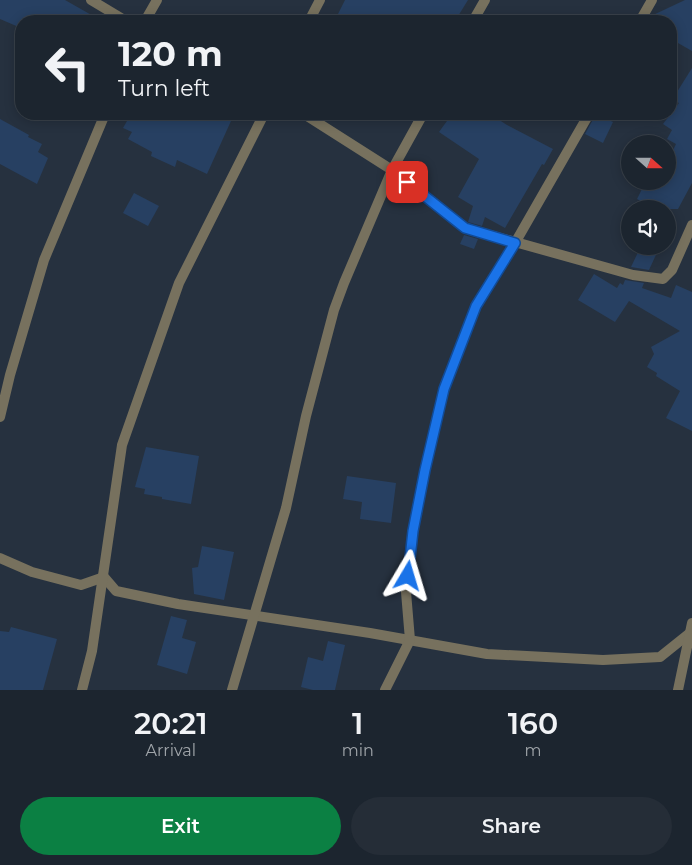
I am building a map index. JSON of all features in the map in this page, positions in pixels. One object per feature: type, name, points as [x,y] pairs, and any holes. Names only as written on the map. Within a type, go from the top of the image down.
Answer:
[{"type":"street","points":[[91,0],[116,15]]},
{"type":"street","points":[[148,15],[157,0]]},
{"type":"street","points":[[312,15],[320,0]]},
{"type":"street","points":[[476,15],[485,0]]},
{"type":"street","points":[[643,15],[652,0]]},
{"type":"street","points":[[0,417],[10,375],[44,260],[102,120]]},
{"type":"street","points":[[82,690],[92,652],[122,445],[179,284],[261,120]]},
{"type":"street","points":[[313,120],[392,170],[465,228],[515,243],[633,275],[663,279],[672,270],[692,225]]},
{"type":"street","points":[[232,690],[286,508],[306,416],[334,310],[392,170],[420,120]]},
{"type":"street","points":[[385,690],[410,640],[406,592],[413,531],[444,389],[476,306],[515,243],[586,120]]},
{"type":"street","points":[[0,558],[32,572],[81,585],[104,577]]},
{"type":"street","points":[[104,577],[116,591],[178,604],[410,640],[487,654],[603,660],[660,656],[691,628]]},
{"type":"street","points":[[678,690],[691,628]]},
{"type":"building","points":[[0,0],[65,0],[91,15],[15,15],[15,25],[0,19]]},
{"type":"building","points":[[345,0],[468,0],[459,15],[338,14]]},
{"type":"building","points":[[685,0],[692,0],[692,51],[677,42],[677,15],[653,15]]},
{"type":"building","points":[[692,68],[692,183],[678,209],[676,209],[676,200],[637,199],[642,190],[676,190],[676,135],[669,135],[672,130],[663,124],[666,120],[677,120],[677,106],[679,103],[677,102],[677,92]]},
{"type":"building","points":[[0,119],[42,144],[38,152],[48,158],[37,184],[0,164]]},
{"type":"building","points":[[128,120],[231,121],[207,174],[177,160],[175,167],[151,156],[152,152],[128,139],[132,132],[123,128]]},
{"type":"building","points":[[448,120],[499,120],[553,149],[544,165],[542,164],[505,228],[485,217],[482,226],[468,222],[473,206],[458,197],[479,159],[439,132]]},
{"type":"building","points":[[593,120],[609,120],[613,122],[603,143],[585,134]]},
{"type":"building","points":[[134,193],[159,206],[148,226],[123,213]]},
{"type":"building","points":[[464,235],[478,239],[474,249],[460,244]]},
{"type":"building","points":[[637,255],[656,255],[649,270],[631,267]]},
{"type":"building","points":[[594,274],[617,288],[620,283],[623,285],[625,280],[644,283],[642,288],[671,298],[676,285],[692,292],[692,431],[666,418],[680,391],[656,376],[657,373],[647,367],[654,354],[651,347],[680,331],[629,301],[615,322],[578,300]]},
{"type":"building","points":[[146,447],[199,456],[191,504],[144,494],[145,489],[135,487]]},
{"type":"building","points":[[347,476],[396,483],[391,523],[360,519],[362,502],[343,499]]},
{"type":"building","points":[[202,546],[234,552],[224,600],[194,594],[192,568],[198,567]]},
{"type":"building","points":[[171,616],[187,620],[182,638],[196,642],[187,674],[157,665]]},
{"type":"building","points":[[11,627],[57,639],[43,690],[0,690],[0,631],[9,632]]},
{"type":"building","points":[[328,641],[345,645],[335,690],[313,690],[301,687],[308,657],[323,661]]},
{"type":"route","points":[[407,182],[465,228],[515,243],[476,306],[444,389],[413,531],[408,576]]}]
